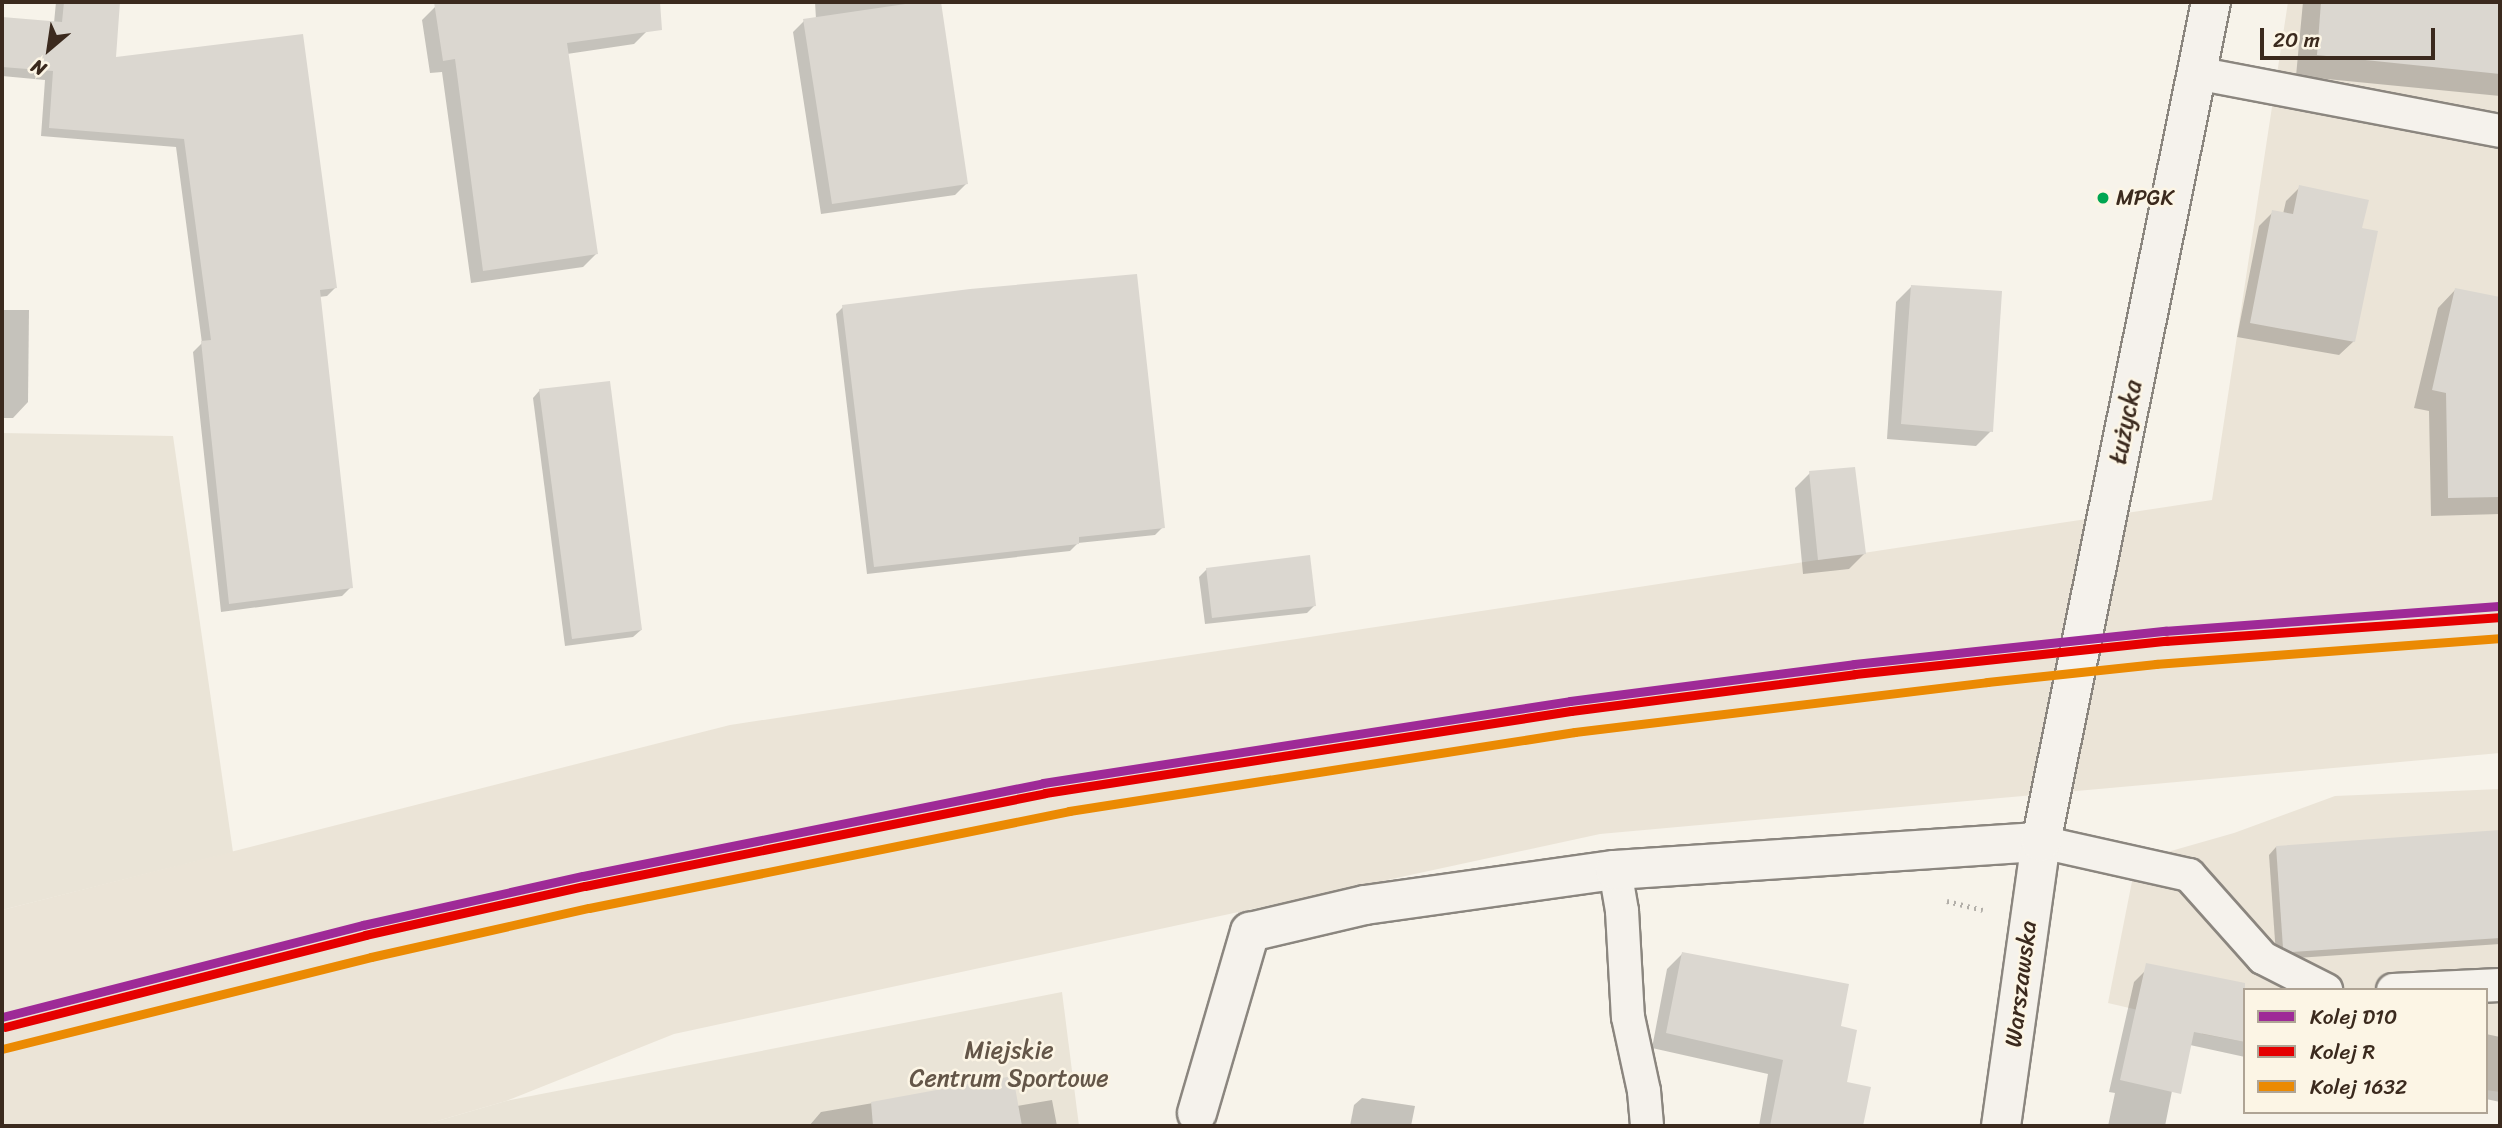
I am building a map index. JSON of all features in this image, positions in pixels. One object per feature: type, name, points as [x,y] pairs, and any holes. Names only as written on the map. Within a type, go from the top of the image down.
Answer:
[{"type":"main road","name":"Łużycka","points":[[2041,842],[2211,2]]},
{"type":"main road","points":[[1197,1113],[1250,932],[1365,905],[1615,870],[2041,842]]},
{"type":"main road","name":"Warszawska","points":[[2001,1126],[2041,842]]},
{"type":"lane","points":[[2196,73],[2500,131]]},
{"type":"lane","points":[[2041,842],[2189,875],[2263,958],[2322,988]]},
{"type":"lane","points":[[1615,870],[1622,911],[1628,1017],[1644,1091],[1647,1126]]},
{"type":"lane","points":[[2435,988],[2500,985]]},
{"type":"shaded area","points":[[2288,2],[2500,2],[2500,753],[1600,834],[674,1034],[506,1101],[420,1126],[2,1126],[2,910],[730,725],[2212,500]]},
{"type":"shaded area","points":[[2500,789],[2500,1092],[2488,1090],[2488,988],[2243,988],[2243,1042],[2202,1034],[2202,1025],[2108,1003],[2136,861],[2234,833],[2335,796]]},
{"type":"green space","points":[[2,433],[173,436],[233,852],[2,910]]},
{"type":"green space","name":"Miejskie Centrum Sportowe","points":[[1062,992],[1079,1126],[420,1126],[506,1101]]},
{"type":"building","points":[[64,2],[120,2],[116,57],[303,34],[337,288],[320,290],[353,588],[229,604],[201,341],[211,340],[184,139],[49,128],[53,71],[2,67],[2,17],[62,22]]},
{"type":"building","points":[[434,2],[660,2],[662,30],[567,43],[598,254],[483,271],[455,59],[443,61]]},
{"type":"building","points":[[919,2],[941,2],[968,184],[832,204],[803,19]]},
{"type":"building","points":[[2321,2],[2500,2],[2500,74],[2317,55]]},
{"type":"building","points":[[2299,185],[2369,200],[2362,228],[2378,231],[2355,342],[2250,323],[2272,210],[2293,214]]},
{"type":"building","points":[[1137,274],[1165,528],[1079,537],[1079,544],[874,567],[842,305],[970,289]]},
{"type":"building","points":[[1911,285],[2002,291],[1993,432],[1901,424]]},
{"type":"building","points":[[2455,288],[2500,297],[2500,497],[2448,498],[2446,393],[2432,390]]},
{"type":"building","points":[[610,381],[642,630],[572,639],[539,389]]},
{"type":"building","points":[[1855,467],[1866,554],[1818,560],[1809,471]]},
{"type":"building","points":[[1310,555],[1316,606],[1212,618],[1206,568]]},
{"type":"building","points":[[2500,830],[2500,938],[2292,952],[2283,948],[2276,846]]},
{"type":"building","points":[[1682,952],[1849,984],[1841,1026],[1857,1030],[1847,1082],[1871,1087],[1863,1126],[1770,1126],[1783,1060],[1666,1033]]},
{"type":"building","points":[[2146,963],[2245,983],[2243,1042],[2194,1032],[2181,1094],[2120,1080]]},
{"type":"building","points":[[1013,1076],[1022,1126],[873,1126],[871,1102]]},
{"type":"rail line","name":"D10","points":[[2,1017],[363,925],[583,876],[1043,783],[1570,701],[1854,664],[2165,631],[2500,606]]},
{"type":"rail line","name":"R","points":[[5,1027],[365,935],[585,886],[1045,793],[1571,711],[1855,674],[2166,641],[2500,617]]},
{"type":"rail line","name":"1632","points":[[2,1049],[371,957],[589,908],[1069,811],[1575,732],[1987,682],[2156,664],[2499,638]]},
{"type":"place","name":"MPGK","points":[[2103,198]]}]
